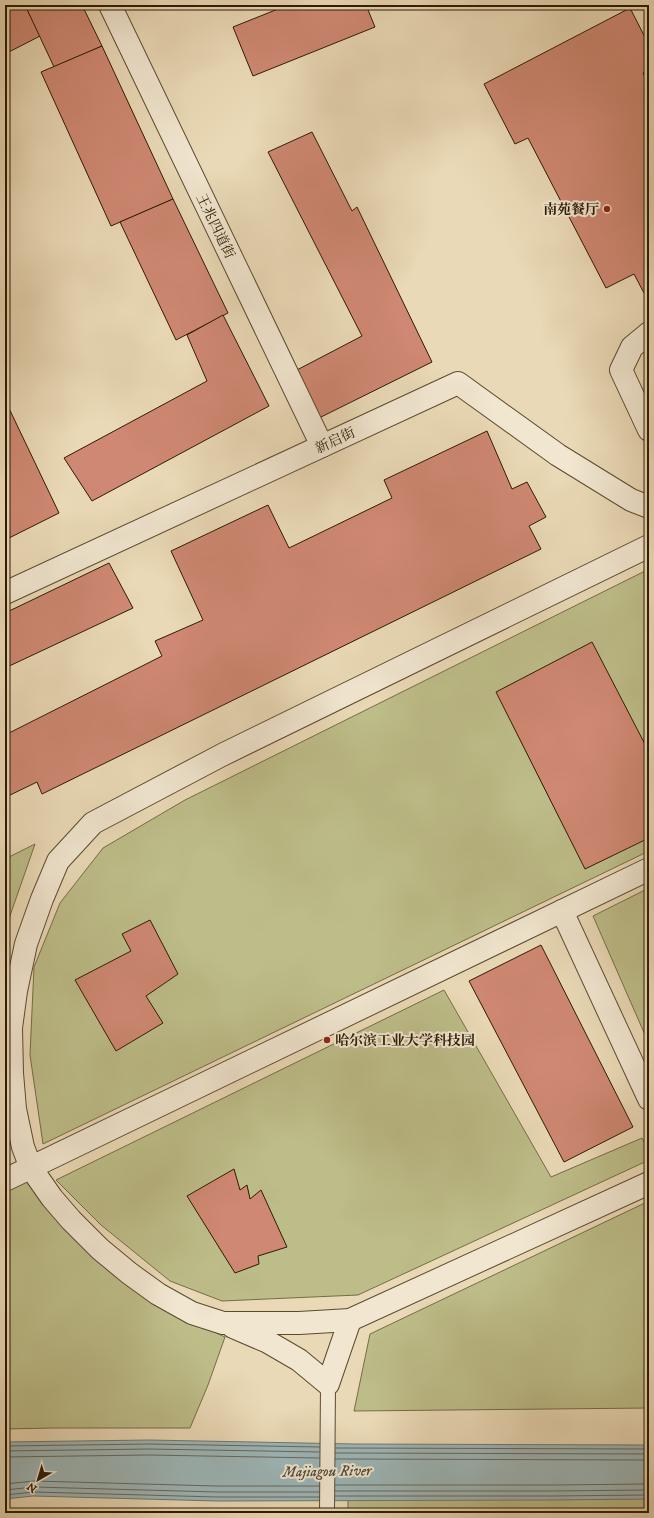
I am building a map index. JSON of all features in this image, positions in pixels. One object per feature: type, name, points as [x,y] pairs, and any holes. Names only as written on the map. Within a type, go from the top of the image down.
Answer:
[{"type":"street","name":"王兆四道街","points":[[110,5],[322,446]]},
{"type":"street","points":[[649,333],[632,347],[621,370],[649,430]]},
{"type":"street","name":"新启街","points":[[5,593],[458,383],[558,455],[631,500],[649,507]]},
{"type":"street","points":[[350,1320],[328,1384],[299,1360],[268,1342],[224,1323],[192,1313],[158,1294],[100,1249],[71,1220],[52,1198],[31,1168],[23,1147],[15,1109],[12,1073],[11,1028],[16,990],[26,944],[42,899],[58,861],[93,823],[222,755],[649,546]]},
{"type":"street","points":[[5,1180],[649,869]]},
{"type":"street","points":[[562,911],[649,1099]]},
{"type":"street","points":[[224,1323],[299,1323],[350,1320],[649,1183]]},
{"type":"lane","points":[[327,1513],[328,1384]]},
{"type":"green space","points":[[649,569],[649,851],[43,1144],[30,1055],[34,967],[60,903],[103,848],[185,800]]},
{"type":"green space","points":[[35,844],[5,930],[5,859]]},
{"type":"green space","points":[[649,888],[649,1044],[593,916]]},
{"type":"green space","points":[[444,990],[551,1177],[642,1138],[649,1152],[649,1160],[358,1295],[222,1301],[170,1281],[101,1225],[56,1180]]},
{"type":"green space","points":[[26,1181],[61,1224],[159,1306],[225,1337],[208,1385],[190,1428],[5,1429],[5,1192]]},
{"type":"green space","points":[[649,1201],[649,1408],[354,1411],[370,1334]]},
{"type":"green space","points":[[649,1497],[649,1513],[348,1513],[348,1500]]},
{"type":"water","name":"Majiagou River","points":[[149,1440],[354,1444],[649,1445],[649,1499],[217,1501],[33,1496],[5,1499],[5,1442]]},
{"type":"building","points":[[12,5],[25,5],[40,36],[5,54],[5,8]]},
{"type":"building","points":[[25,5],[82,5],[102,46],[54,67]]},
{"type":"building","points":[[288,5],[366,5],[375,27],[253,76],[233,27]]},
{"type":"building","name":"南苑餐厅","points":[[630,8],[649,45],[649,70],[643,73],[649,85],[649,290],[644,293],[634,274],[606,288],[528,138],[515,144],[484,84]]},
{"type":"building","points":[[102,46],[173,199],[111,226],[41,72]]},
{"type":"building","points":[[312,132],[352,211],[357,207],[432,362],[319,418],[295,371],[362,336],[268,152]]},
{"type":"building","points":[[173,199],[228,313],[176,340],[120,222]]},
{"type":"building","points":[[223,315],[269,406],[92,501],[64,458],[207,381],[187,335]]},
{"type":"building","points":[[5,400],[59,513],[5,540]]},
{"type":"building","points":[[487,431],[512,489],[527,482],[546,517],[529,526],[541,549],[42,794],[37,782],[6,797],[5,735],[162,656],[155,641],[203,620],[171,551],[268,505],[289,548],[392,498],[384,480]]},
{"type":"building","points":[[109,563],[133,608],[5,668],[5,613]]},
{"type":"building","points":[[592,642],[649,752],[649,838],[585,869],[496,692]]},
{"type":"building","points":[[150,920],[178,974],[146,996],[163,1023],[116,1051],[75,980],[131,951],[122,934]]},
{"type":"building","points":[[541,945],[633,1127],[564,1162],[469,981]]},
{"type":"building","points":[[234,1169],[240,1190],[247,1185],[250,1199],[261,1190],[287,1247],[258,1256],[259,1264],[235,1273],[187,1196]]},
{"type":"place","name":"南苑餐厅","points":[[607,209]]},
{"type":"place","name":"哈尔滨工业大学科技园","points":[[327,1040]]}]
